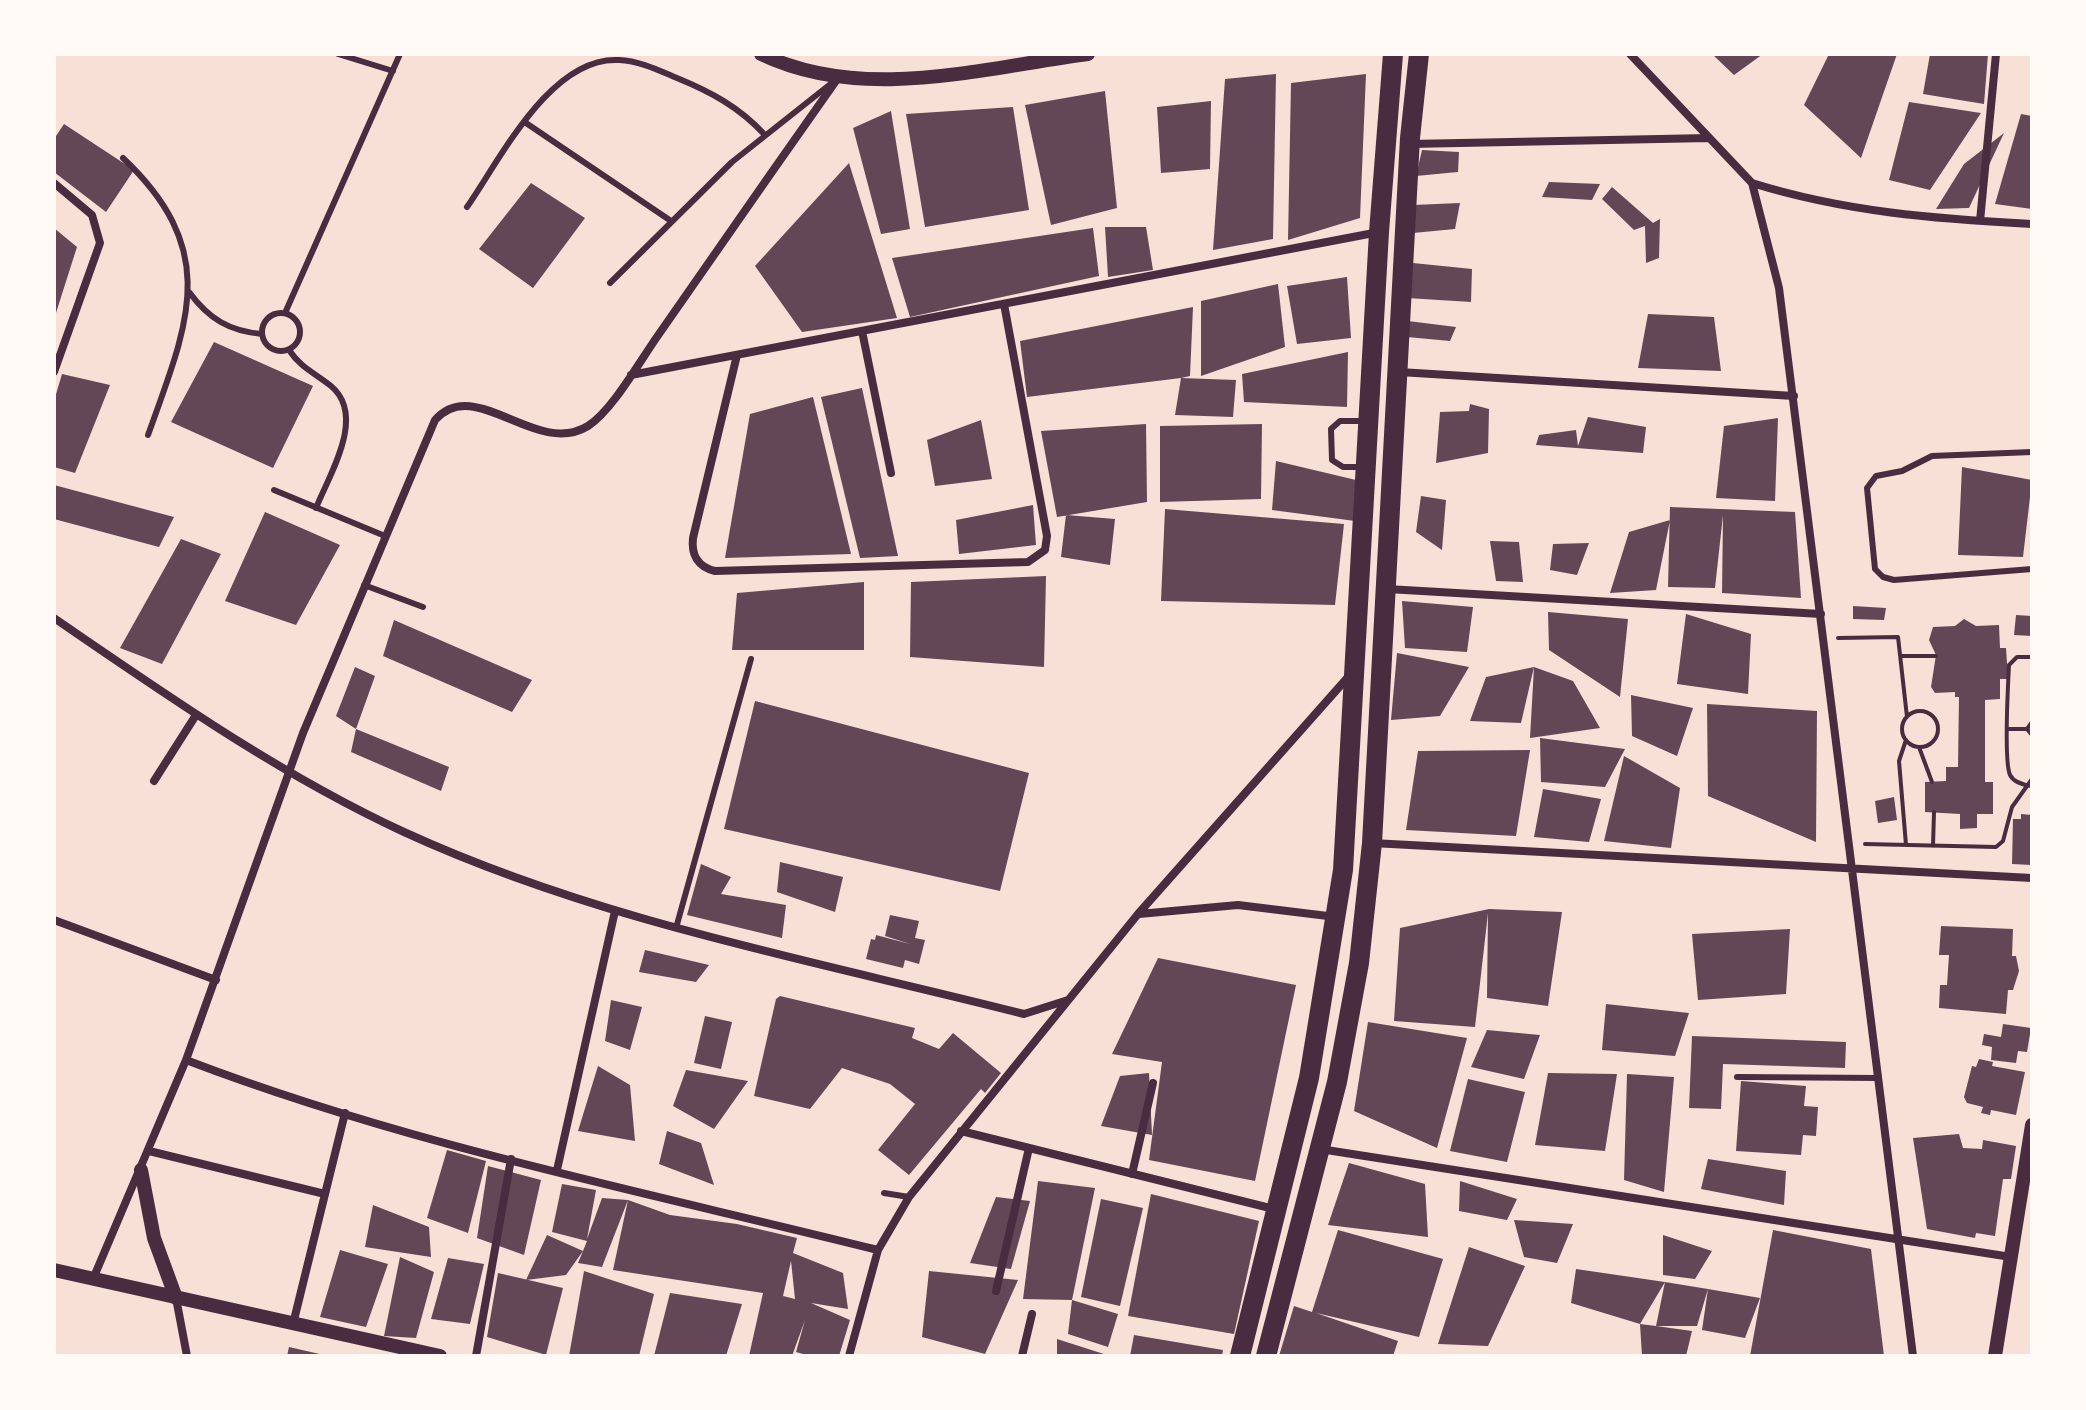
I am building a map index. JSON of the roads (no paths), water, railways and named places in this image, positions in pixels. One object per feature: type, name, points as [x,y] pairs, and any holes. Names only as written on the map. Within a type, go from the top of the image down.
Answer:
[{"type":"main road","points":[[1240,1356],[1309,1078],[1337,917],[1355,669],[1379,232],[1393,54]]},
{"type":"main road","points":[[1266,1356],[1349,1023],[1372,843],[1410,144],[1419,54]]},
{"type":"street","points":[[761,54],[807,72],[838,78],[897,80],[1008,59],[1088,54]]},
{"type":"street","points":[[1630,54],[1752,183],[1807,200],[1864,211],[2032,224]]},
{"type":"street","points":[[1980,221],[1996,54]]},
{"type":"street","points":[[93,1280],[186,1060],[287,773],[430,431],[442,412],[450,407],[470,405],[557,435],[576,433],[592,424],[630,375],[838,78]]},
{"type":"street","points":[[1410,144],[1709,138]]},
{"type":"street","points":[[54,183],[92,215],[100,243],[54,372]]},
{"type":"street","points":[[1752,183],[1779,288],[1794,396],[1913,1356]]},
{"type":"street","points":[[630,375],[1379,232]]},
{"type":"street","points":[[737,355],[693,538],[693,553],[701,566],[715,571],[1028,562],[1045,550],[1047,536],[1004,304]]},
{"type":"street","points":[[862,331],[891,473]]},
{"type":"street","points":[[54,339],[64,345]]},
{"type":"street","points":[[1397,372],[1794,396]]},
{"type":"street","points":[[1385,589],[1821,614]]},
{"type":"street","points":[[54,618],[287,773],[448,851],[615,911],[1024,1014],[1068,1000]]},
{"type":"street","points":[[849,1356],[878,1250],[909,1197],[1138,914],[1355,669]]},
{"type":"street","points":[[154,781],[196,715]]},
{"type":"street","points":[[1372,843],[2032,878]]},
{"type":"street","points":[[1138,914],[1238,905],[1288,908],[1337,917]]},
{"type":"street","points":[[557,1170],[615,911]]},
{"type":"street","points":[[54,920],[216,980]]},
{"type":"street","points":[[186,1060],[345,1113],[511,1159],[878,1250]]},
{"type":"street","points":[[1132,1174],[1153,1083]]},
{"type":"street","points":[[293,1324],[345,1113]]},
{"type":"street","points":[[1995,1356],[2032,1125]]},
{"type":"street","points":[[961,1131],[1275,1209]]},
{"type":"street","points":[[996,1291],[1029,1148]]},
{"type":"street","points":[[1320,1149],[2011,1257]]},
{"type":"street","points":[[149,1151],[325,1194]]},
{"type":"street","points":[[476,1356],[511,1159]]},
{"type":"street","points":[[141,1170],[154,1238],[176,1298],[187,1356]]},
{"type":"street","points":[[54,1270],[440,1356]]},
{"type":"street","points":[[1022,1356],[1032,1314]]},
{"type":"lane","points":[[338,54],[393,71]]},
{"type":"lane","points":[[262,334],[268,318],[285,313],[400,54]]},
{"type":"lane","points":[[467,207],[526,123],[563,78],[588,65],[617,60],[645,64],[711,92],[740,110],[764,134]]},
{"type":"lane","points":[[610,283],[764,134],[838,78]]},
{"type":"lane","points":[[526,123],[671,221]]},
{"type":"lane","points":[[123,158],[154,191],[178,232],[189,292],[182,339],[148,435]]},
{"type":"lane","points":[[189,292],[202,310],[220,324],[240,332],[262,334]]},
{"type":"lane","points":[[285,313],[300,325],[301,335],[289,350]]},
{"type":"lane","points":[[262,334],[272,349],[289,350],[307,372],[333,388],[347,417],[345,433],[316,508]]},
{"type":"lane","points":[[1367,467],[1334,463],[1330,457],[1331,429],[1340,421],[1370,421]]},
{"type":"lane","points":[[2032,452],[1932,456],[1902,471],[1876,476],[1867,488],[1875,569],[1883,577],[1894,580],[2032,569]]},
{"type":"lane","points":[[274,490],[385,536]]},
{"type":"lane","points":[[364,585],[423,607]]},
{"type":"lane","points":[[676,928],[751,659]]},
{"type":"lane","points":[[1737,1077],[1879,1078]]},
{"type":"lane","points":[[884,1193],[909,1197]]}]
